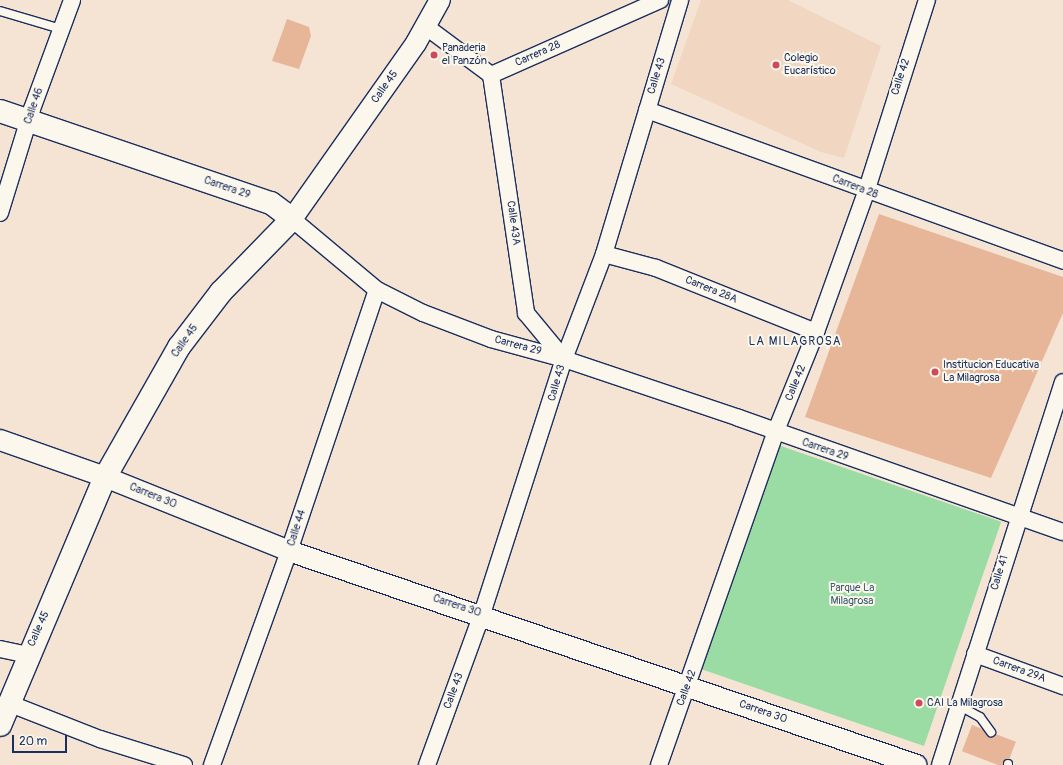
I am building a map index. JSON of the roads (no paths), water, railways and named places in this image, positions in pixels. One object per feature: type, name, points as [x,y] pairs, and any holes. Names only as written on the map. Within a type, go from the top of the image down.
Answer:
[{"type":"main road","name":"Carrera 29","points":[[0,111],[270,203],[292,219]]},
{"type":"main road","name":"Calle 45","points":[[0,725],[28,655],[105,477],[179,347],[221,292],[292,219]]},
{"type":"street","name":"Calle 46","points":[[0,213],[28,121],[72,0]]},
{"type":"street","name":"Calle 45","points":[[292,219],[425,26],[440,0]]},
{"type":"street","name":"Carrera 28","points":[[491,75],[660,0]]},
{"type":"street","name":"Calle 43","points":[[427,765],[482,614],[564,359],[604,254],[680,0]]},
{"type":"street","name":"Calle 42","points":[[659,765],[775,432],[816,332],[866,192],[927,0]]},
{"type":"street","points":[[425,26],[491,75]]},
{"type":"street","name":"Calle 43A","points":[[491,75],[526,313],[564,359]]},
{"type":"street","name":"Carrera 28","points":[[647,110],[866,192],[1063,261]]},
{"type":"street","name":"Carrera 29","points":[[292,219],[377,290],[423,313],[490,339],[564,359],[1018,515],[1063,532]]},
{"type":"street","name":"Carrera 28A","points":[[604,254],[656,268],[816,332]]},
{"type":"street","name":"Calle 44","points":[[212,765],[290,551],[377,290]]},
{"type":"street","name":"Calle 41","points":[[940,765],[960,706],[1018,515],[1063,382]]},
{"type":"street","name":"Carrera 30","points":[[0,440],[105,477],[290,551],[688,684],[917,765]]},
{"type":"street","points":[[0,649],[28,655]]},
{"type":"street","name":"Carrera 29A","points":[[975,654],[1063,686]]},
{"type":"street","points":[[8,703],[100,739],[184,765]]},
{"type":"lane","points":[[0,11],[61,30]]},
{"type":"lane","points":[[960,706],[980,717],[991,732]]},
{"type":"place","name":"Panaderia el Panzón","points":[[434,55]]},
{"type":"place","name":"Colegio Eucarístico","points":[[776,65]]},
{"type":"place","name":"Institucion Educativa La Milagrosa","points":[[935,372]]},
{"type":"place","name":"CAI La Milagrosa","points":[[919,703]]},
{"type":"district","name":"LA MILAGROSA","points":[[795,342]]},
{"type":"park label","name":"Parque La Milagrosa","points":[[852,595]]}]
